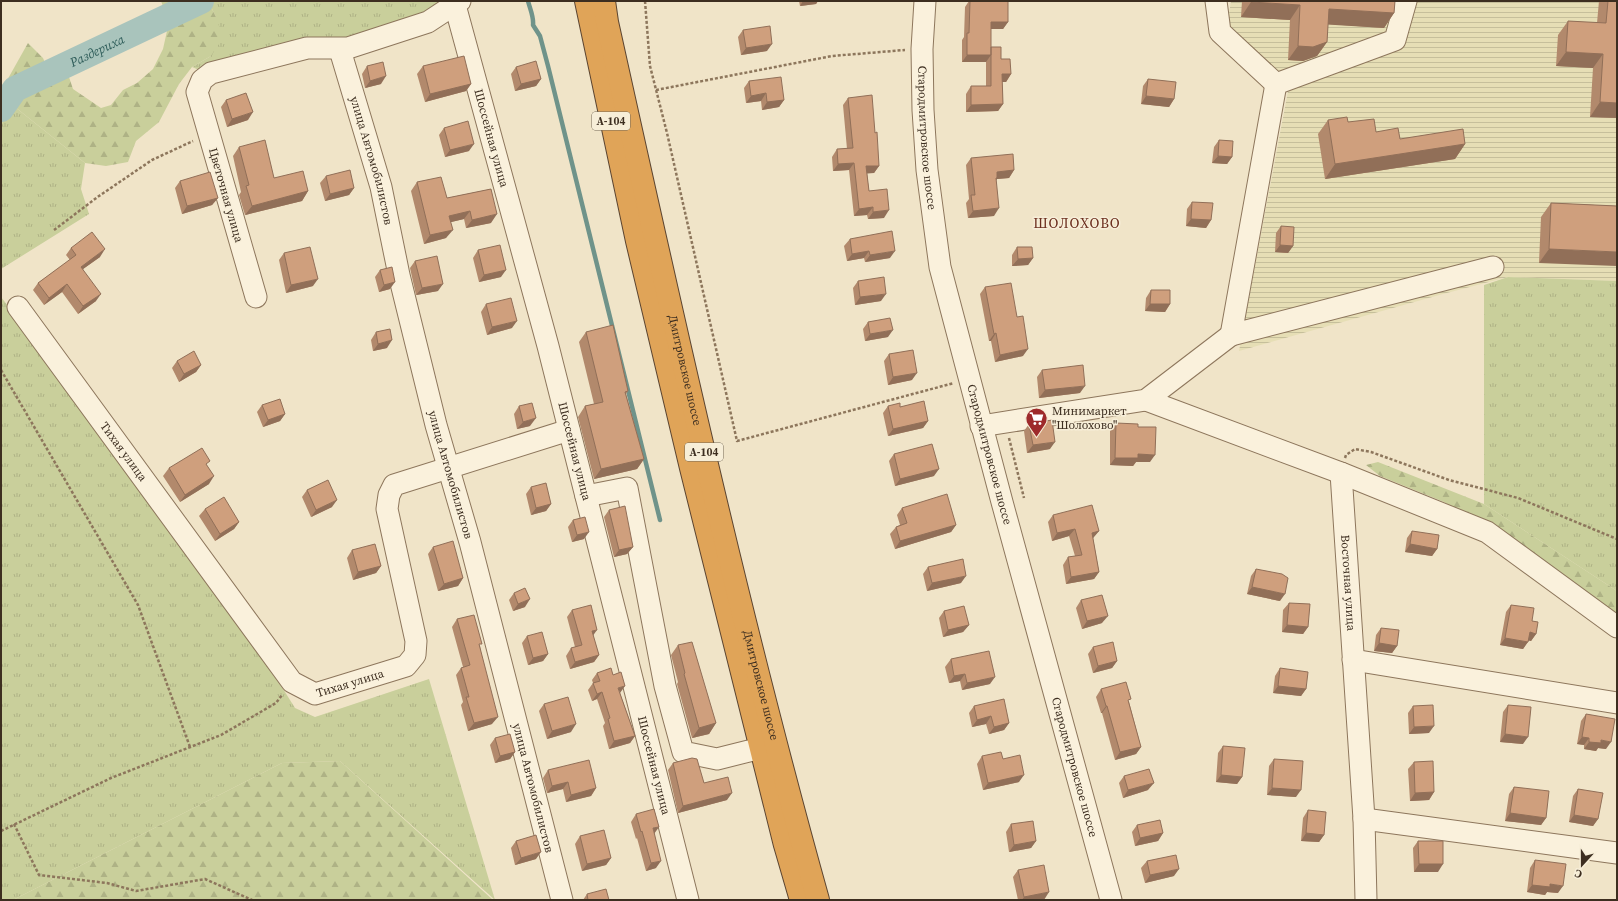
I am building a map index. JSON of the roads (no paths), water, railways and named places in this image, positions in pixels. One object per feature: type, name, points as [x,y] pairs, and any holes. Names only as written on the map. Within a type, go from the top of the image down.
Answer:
[{"type":"highway","name":"Дмитровское шоссе","points":[[586,1],[637,241],[691,468],[800,900]]},
{"type":"highway","name":"Дмитровское шоссе","points":[[604,1],[607,22],[671,314],[705,458],[818,900]]},
{"type":"street","name":"Стародмитровское шоссе","points":[[925,1],[922,49],[926,170],[940,267],[968,380],[1111,900]]},
{"type":"street","points":[[1216,1],[1220,32],[1276,84]]},
{"type":"street","points":[[1276,84],[1395,40],[1406,1]]},
{"type":"street","points":[[340,50],[428,22],[458,3]]},
{"type":"street","name":"Шоссейная улица","points":[[458,3],[546,338],[568,430],[688,900]]},
{"type":"street","name":"Цветочная улица","points":[[256,297],[197,92],[202,80],[211,73],[307,48],[340,50]]},
{"type":"street","name":"улица Автомобилистов","points":[[340,50],[381,187],[401,282],[448,468],[472,549],[562,900]]},
{"type":"street","points":[[1231,335],[1276,84]]},
{"type":"street","points":[[1147,408],[1231,335],[1494,267]]},
{"type":"street","name":"Тихая улица","points":[[18,307],[292,682],[315,694],[406,666],[415,655],[416,641],[387,509],[389,495],[394,485],[568,430]]},
{"type":"street","points":[[981,426],[1006,422],[1147,408],[1341,473],[1487,532],[1553,586],[1617,627]]},
{"type":"street","name":"Восточная улица","points":[[1341,473],[1364,819],[1366,900]]},
{"type":"street","points":[[586,496],[627,488],[666,686],[683,752],[717,759],[761,748]]},
{"type":"street","points":[[1353,660],[1617,703]]},
{"type":"street","points":[[1364,819],[1617,853]]},
{"type":"waterway","name":"Раздериха","points":[[1,109],[15,89],[201,1]]},
{"type":"waterway","points":[[528,1],[533,25],[540,36],[548,66],[660,520]]},
{"type":"place","name":"Минимаркет \"Шолохово\"","points":[[1037,438]]},
{"type":"district","name":"ШОЛОХОВО","points":[[1077,223]]}]
